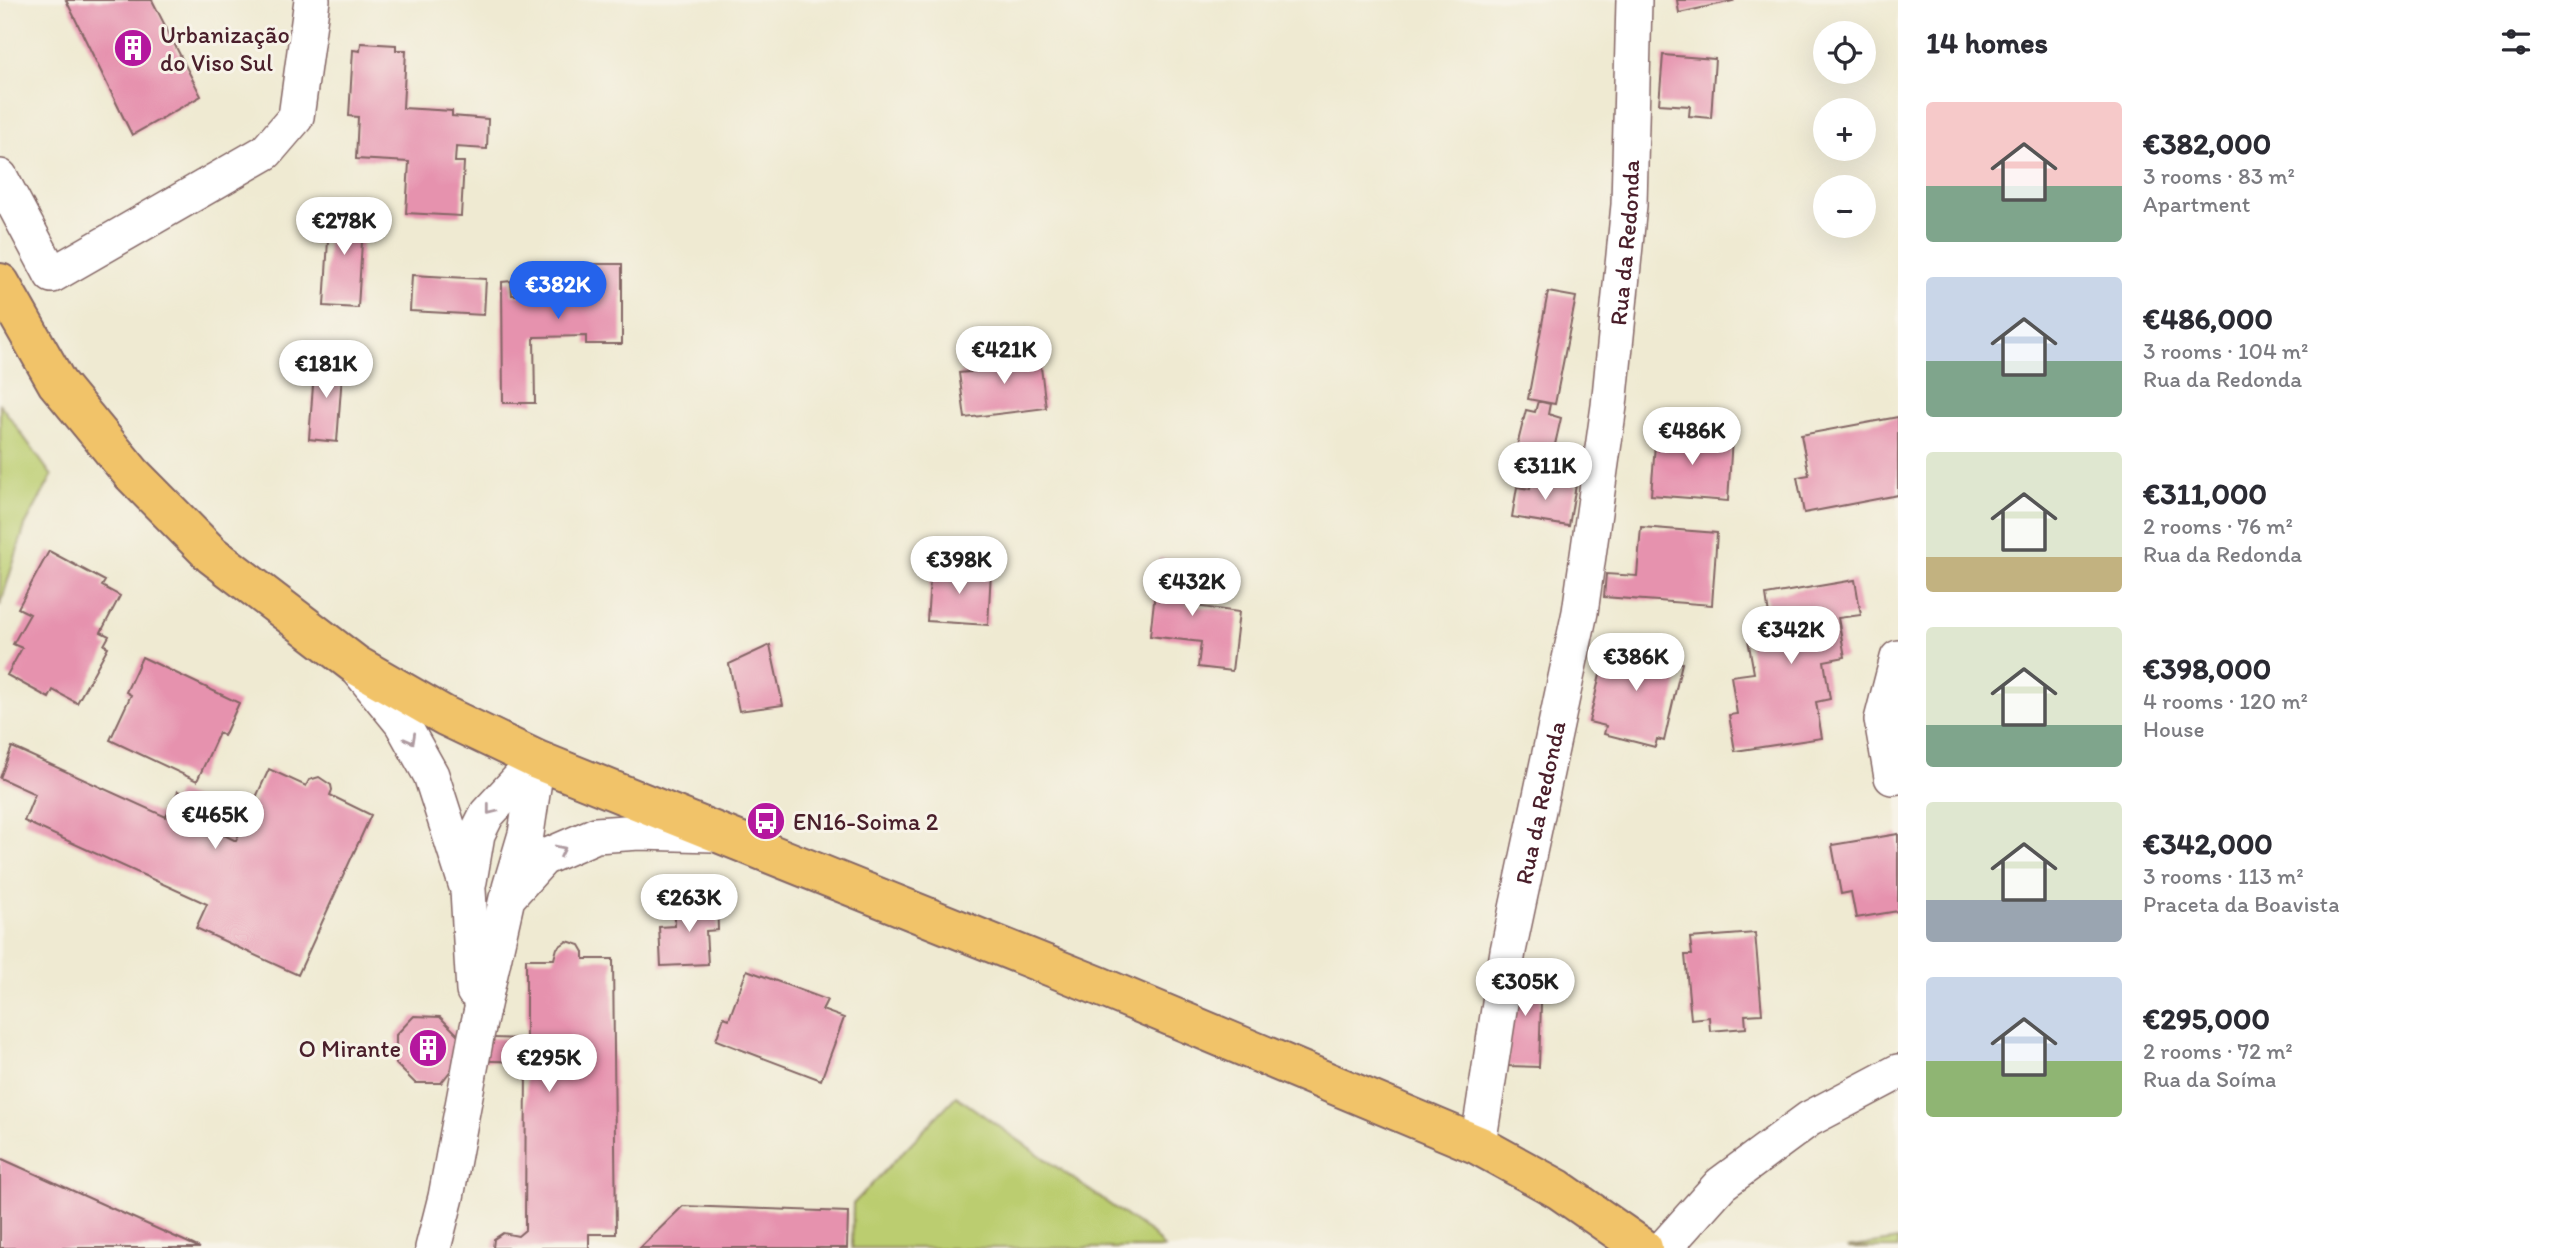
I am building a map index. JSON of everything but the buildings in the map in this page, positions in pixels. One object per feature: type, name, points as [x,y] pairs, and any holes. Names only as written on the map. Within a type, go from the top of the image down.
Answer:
[{"type":"main road","points":[[0,283],[57,383],[132,474],[212,555],[356,665],[445,716],[537,760],[1099,986],[1478,1145],[1558,1189],[1643,1248]]},
{"type":"street","points":[[0,177],[52,275],[266,152],[296,117],[312,0]]},
{"type":"street","name":"Rua da Redonda","points":[[1478,1145],[1508,950],[1580,612],[1609,406],[1629,205],[1634,0]]},
{"type":"street","points":[[1898,659],[1882,720],[1892,777],[1898,776]]},
{"type":"street","points":[[356,665],[402,723],[431,775],[468,890]]},
{"type":"street","points":[[476,1036],[468,890],[477,834],[487,814],[537,760]]},
{"type":"street","points":[[433,1248],[446,1197],[476,1036],[507,898],[526,834],[537,760]]},
{"type":"street","points":[[507,898],[543,858],[596,835],[639,832],[725,834]]},
{"type":"street","points":[[1664,1248],[1721,1184],[1809,1119],[1898,1072]]},
{"type":"green space","points":[[0,404],[52,476],[25,526],[0,606]]},
{"type":"green space","points":[[956,1096],[1153,1235],[1164,1248],[852,1248],[853,1204]]},
{"type":"green space","points":[[1898,1240],[1898,1248],[1847,1248]]},
{"type":"place","name":"Urbanização do Viso Sul","points":[[133,48]]},
{"type":"place","name":"EN16-Soima 2","points":[[766,821]]},
{"type":"place","name":"O Mirante","points":[[428,1048]]}]
